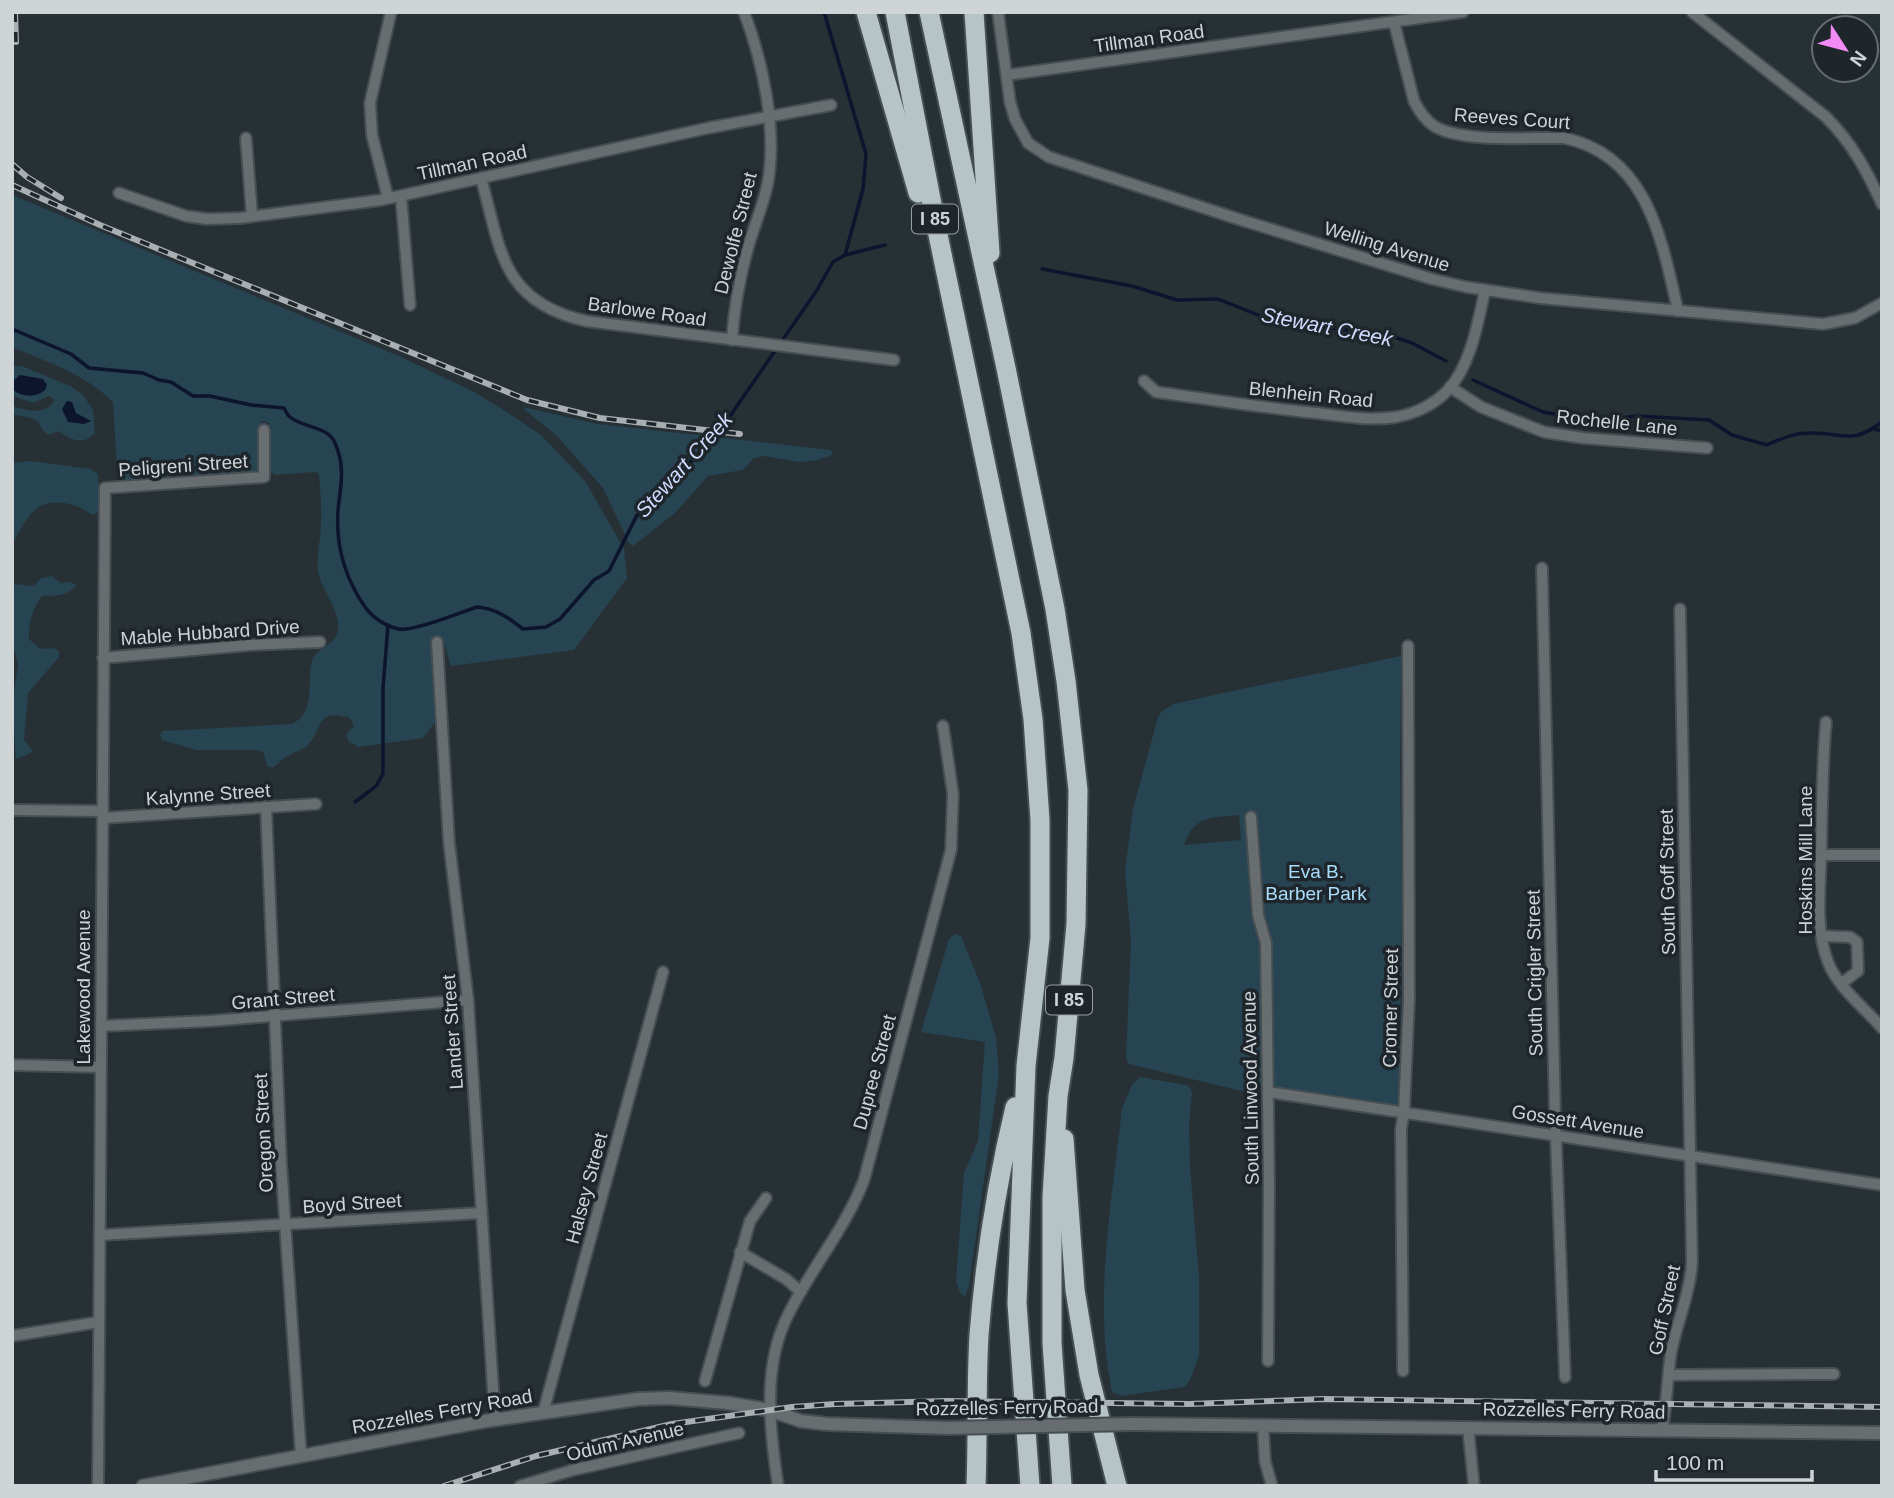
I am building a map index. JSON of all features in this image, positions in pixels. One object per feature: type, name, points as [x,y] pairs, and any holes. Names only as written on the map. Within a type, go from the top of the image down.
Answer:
[{"type":"highway","points":[[866,12],[923,211],[935,248],[947,273]]},
{"type":"highway","name":"I 85","points":[[895,12],[907,82],[1021,633],[1033,719],[1039,795],[1040,938],[1026,1066],[1017,1303],[1030,1486]]},
{"type":"highway","name":"I 85","points":[[929,12],[1062,647],[1077,790],[1076,924],[1053,1158],[1050,1271],[1062,1486]]},
{"type":"highway","points":[[974,12],[995,320]]},
{"type":"highway","points":[[976,1486],[982,1303],[998,1182],[1026,1066]]},
{"type":"highway","points":[[1058,1096],[1067,1169],[1075,1290],[1089,1375],[1117,1486]]},
{"type":"street","points":[[388,198],[372,135],[370,103],[391,12]]},
{"type":"street","name":"Dewolfe Street","points":[[732,340],[738,290],[767,184],[770,161],[768,118],[758,55],[744,12]]},
{"type":"street","name":"Welling Avenue","points":[[998,12],[1010,102],[1022,135],[1037,151],[1049,157],[1162,195],[1420,275],[1485,290],[1678,312],[1823,324],[1855,318],[1882,303]]},
{"type":"street","name":"Tillman Road","points":[[1007,75],[1463,12]]},
{"type":"street","points":[[1692,12],[1826,117],[1841,132],[1867,170],[1882,204]]},
{"type":"street","name":"Reeves Court","points":[[1394,22],[1414,101],[1420,112],[1434,126],[1461,135],[1564,138],[1580,141],[1602,152],[1627,173],[1638,188],[1658,232],[1678,312]]},
{"type":"street","name":"Tillman Road","points":[[119,192],[186,216],[218,219],[252,216],[388,198],[708,128],[831,105]]},
{"type":"street","points":[[246,138],[252,216]]},
{"type":"street","name":"Barlowe Road","points":[[481,178],[508,271],[528,296],[548,310],[586,321],[894,360]]},
{"type":"street","points":[[401,195],[410,305]]},
{"type":"street","name":"Blenhein Road","points":[[1144,381],[1156,392],[1368,419],[1397,417],[1430,405],[1450,387],[1469,350],[1485,290]]},
{"type":"street","name":"Rochelle Lane","points":[[1450,387],[1481,407],[1544,432],[1583,438],[1707,448]]},
{"type":"street","name":"Peligreni Street","points":[[105,488],[264,477],[264,430]]},
{"type":"street","name":"Lakewood Avenue","points":[[98,1486],[105,488]]},
{"type":"street","name":"South Crigler Street","points":[[1542,568],[1555,1112],[1565,1377]]},
{"type":"street","name":"South Goff Street","points":[[1680,609],[1690,1156]]},
{"type":"street","name":"Mable Hubbard Drive","points":[[103,658],[250,645],[320,642]]},
{"type":"street","name":"Lander Street","points":[[437,642],[449,842],[468,1000],[495,1420]]},
{"type":"street","name":"Cromer Street","points":[[1403,1371],[1401,1129],[1405,1112],[1409,1000],[1408,646]]},
{"type":"street","name":"Hoskins Mill Lane","points":[[1826,722],[1821,855],[1822,936],[1828,963],[1882,1028]]},
{"type":"street","name":"Dupree Street","points":[[778,1486],[769,1410],[778,1341],[785,1320],[848,1216],[864,1180],[946,876],[954,820],[943,726]]},
{"type":"street","name":"Kalynne Street","points":[[12,810],[103,815],[316,804]]},
{"type":"street","name":"Oregon Street","points":[[266,807],[286,1225],[301,1456]]},
{"type":"street","name":"South Linwood Avenue","points":[[1251,817],[1258,915],[1266,943],[1268,1361]]},
{"type":"street","points":[[1821,855],[1882,855]]},
{"type":"street","points":[[1822,936],[1850,937],[1857,942],[1858,971],[1842,983]]},
{"type":"street","name":"Halsey Street","points":[[542,1413],[663,972]]},
{"type":"street","name":"Grant Street","points":[[101,1026],[275,1016],[468,1000]]},
{"type":"street","points":[[12,1065],[100,1067]]},
{"type":"street","name":"Gossett Avenue","points":[[1268,1092],[1882,1185]]},
{"type":"street","name":"Goff Street","points":[[1662,1430],[1677,1324],[1691,1281],[1690,1156]]},
{"type":"street","points":[[705,1381],[750,1221],[765,1198]]},
{"type":"street","name":"Boyd Street","points":[[100,1235],[481,1213]]},
{"type":"street","points":[[740,1252],[786,1279],[801,1293]]},
{"type":"street","points":[[12,1336],[99,1322]]},
{"type":"street","points":[[1668,1375],[1835,1374]]},
{"type":"street","name":"Rozzelles Ferry Road","points":[[143,1486],[495,1420],[638,1399],[669,1398],[769,1410],[814,1423],[897,1428],[1133,1424],[1882,1433]]},
{"type":"street","points":[[1263,1425],[1264,1450],[1272,1486]]},
{"type":"street","points":[[1468,1427],[1474,1486]]},
{"type":"street","name":"Odum Avenue","points":[[520,1486],[549,1482],[739,1433]]},
{"type":"green space","points":[[12,195],[399,356],[474,392],[507,412],[541,435],[585,481],[624,549],[627,578],[574,650],[451,666],[443,640],[432,644],[436,721],[423,738],[359,747],[349,742],[346,734],[354,726],[350,718],[331,716],[322,721],[306,747],[286,757],[274,767],[268,767],[263,752],[256,750],[196,750],[162,740],[160,735],[163,731],[292,724],[305,712],[312,661],[317,653],[335,638],[338,625],[335,610],[318,572],[321,529],[319,474],[275,475],[271,472],[269,423],[263,421],[258,428],[259,467],[253,474],[134,482],[123,479],[117,470],[113,402],[78,376],[12,347]]},
{"type":"green space","points":[[12,366],[22,366],[72,387],[83,395],[93,410],[95,433],[81,441],[58,431],[49,435],[34,419],[12,414],[12,406],[30,411],[41,410],[55,400],[49,396],[33,403],[12,396]]},
{"type":"green space","points":[[523,407],[598,424],[831,450],[833,453],[814,461],[799,462],[764,456],[754,458],[743,470],[708,476],[675,513],[633,546],[629,543],[603,488],[556,435]]},
{"type":"green space","points":[[31,461],[91,469],[98,474],[101,503],[97,513],[92,515],[79,507],[63,503],[40,506],[27,518],[12,545],[12,463]]},
{"type":"green space","points":[[51,576],[61,583],[71,582],[76,585],[65,593],[42,596],[32,616],[29,639],[40,649],[53,648],[59,651],[59,657],[28,693],[24,740],[32,750],[31,753],[16,759],[12,707],[18,665],[15,652],[12,651],[12,584],[34,586],[41,578]]},
{"type":"green space","name":"Eva B. Barber Park","points":[[1401,656],[1399,1106],[1255,1084],[1255,1091],[1250,1093],[1129,1064],[1126,1058],[1131,942],[1125,871],[1133,809],[1158,717],[1162,711],[1174,704],[1230,691]],"holes":[[[1239,815],[1241,840],[1184,845],[1188,835],[1199,823],[1212,818]]]},
{"type":"green space","points":[[955,934],[961,936],[980,983],[996,1037],[999,1074],[969,1285],[965,1297],[960,1293],[956,1280],[964,1173],[978,1141],[985,1042],[921,1032],[949,939]]},
{"type":"green space","points":[[1140,1077],[1185,1085],[1190,1087],[1192,1093],[1189,1124],[1190,1167],[1199,1277],[1199,1356],[1185,1387],[1121,1396],[1112,1392],[1107,1357],[1104,1322],[1106,1250],[1122,1108],[1132,1085]]},
{"type":"shaded area","points":[[20,375],[43,379],[47,385],[45,390],[34,395],[25,395],[13,390],[13,381]]},
{"type":"shaded area","points":[[67,401],[72,402],[76,413],[91,421],[84,424],[68,422],[62,409]]},
{"type":"waterway","points":[[824,12],[866,154],[863,189],[845,255]]},
{"type":"waterway","name":"Stewart Creek","points":[[12,329],[71,354],[89,368],[143,373],[171,382],[193,396],[210,396],[251,405],[284,408],[295,421],[327,433],[335,443],[341,465],[338,529],[342,556],[357,595],[368,611],[383,623],[394,628],[413,628],[477,607],[507,617],[523,629],[546,627],[560,619],[594,580],[609,571],[637,515],[663,494],[728,419],[817,290],[833,262],[845,255],[885,245]]},
{"type":"waterway","name":"Stewart Creek","points":[[1042,269],[1132,286],[1177,300],[1218,299],[1273,321],[1388,335],[1412,343],[1446,361]]},
{"type":"waterway","name":"Stewart Creek","points":[[1473,380],[1543,412],[1594,421],[1637,416],[1709,420],[1732,435],[1767,445],[1803,433],[1854,436],[1882,422]]},
{"type":"waterway","name":"Stewart Creek","points":[[1874,429],[1882,431]]},
{"type":"waterway","points":[[355,802],[376,786],[383,774],[383,688],[388,625]]},
{"type":"railway","points":[[15,12],[16,42]]},
{"type":"railway","points":[[12,164],[27,177],[61,198]]},
{"type":"railway","points":[[12,185],[100,225],[527,400],[600,418],[740,434]]},
{"type":"railway","points":[[444,1486],[536,1456],[672,1424],[792,1407],[835,1404],[947,1401],[1189,1404],[1323,1399],[1882,1407]]}]
